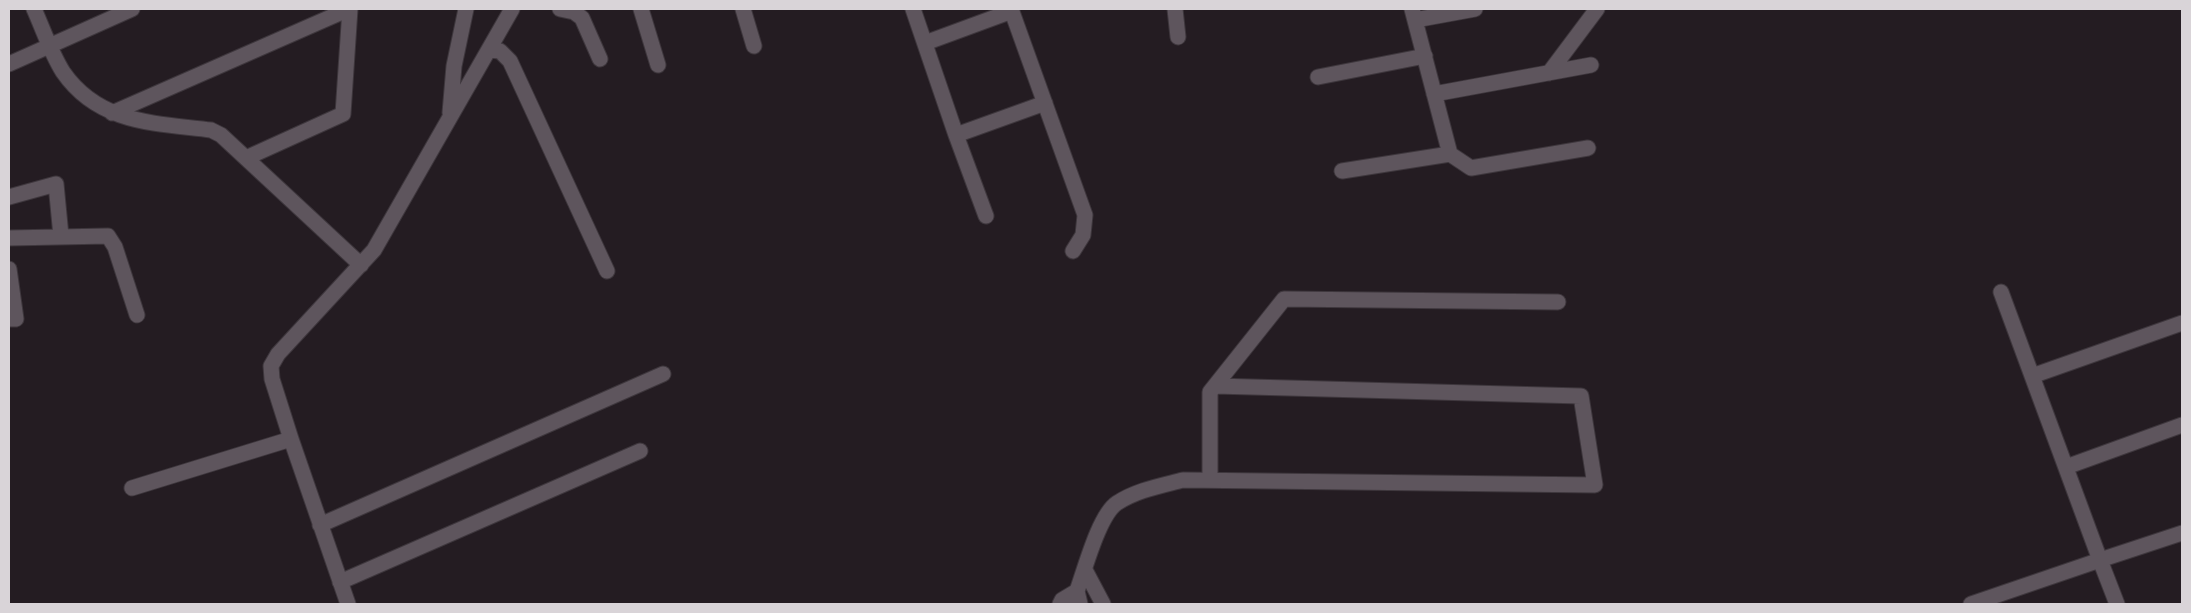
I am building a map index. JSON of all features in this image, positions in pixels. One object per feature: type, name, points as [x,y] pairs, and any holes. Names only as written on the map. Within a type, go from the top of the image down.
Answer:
[{"type":"street","points":[[34,9],[62,70],[75,87],[94,103],[112,113],[135,121],[212,130],[221,135],[361,265]]},
{"type":"street","points":[[9,64],[132,9]]},
{"type":"street","points":[[112,113],[350,9],[343,114],[246,158]]},
{"type":"street","points":[[450,118],[454,66],[466,9]]},
{"type":"street","points":[[348,604],[291,439],[272,379],[271,366],[278,354],[374,250],[512,9]]},
{"type":"street","points":[[560,9],[574,12],[582,18],[600,59]]},
{"type":"street","points":[[641,9],[658,65]]},
{"type":"street","points":[[743,9],[754,46]]},
{"type":"street","points":[[913,9],[986,216]]},
{"type":"street","points":[[1175,9],[1178,36]]},
{"type":"street","points":[[1475,9],[1414,14],[1450,154],[1471,168],[1588,148]]},
{"type":"street","points":[[1549,73],[1597,9]]},
{"type":"street","points":[[925,43],[1011,10],[1085,215],[1083,234],[1073,251]]},
{"type":"street","points":[[489,50],[500,51],[510,60],[608,271]]},
{"type":"street","points":[[1318,77],[1425,56]]},
{"type":"street","points":[[1434,94],[1590,65]]},
{"type":"street","points":[[956,135],[1045,103]]},
{"type":"street","points":[[1342,171],[1450,154]]},
{"type":"street","points":[[9,196],[56,184],[61,236]]},
{"type":"street","points":[[9,238],[103,234],[110,238],[138,315]]},
{"type":"street","points":[[9,269],[16,319],[9,320]]},
{"type":"street","points":[[2001,292],[2117,604]]},
{"type":"street","points":[[1210,480],[1210,392],[1284,299],[1558,302]]},
{"type":"street","points":[[2032,376],[2182,323]]},
{"type":"street","points":[[320,525],[663,374]]},
{"type":"street","points":[[1060,604],[1062,600],[1079,597],[1085,570],[1104,518],[1115,504],[1139,492],[1183,480],[1595,485],[1581,396],[1214,386]]},
{"type":"street","points":[[2066,467],[2182,425]]},
{"type":"street","points":[[132,488],[291,439]]},
{"type":"street","points":[[340,582],[640,451]]},
{"type":"street","points":[[1971,604],[2182,533]]},
{"type":"street","points":[[1085,570],[1103,604]]}]
